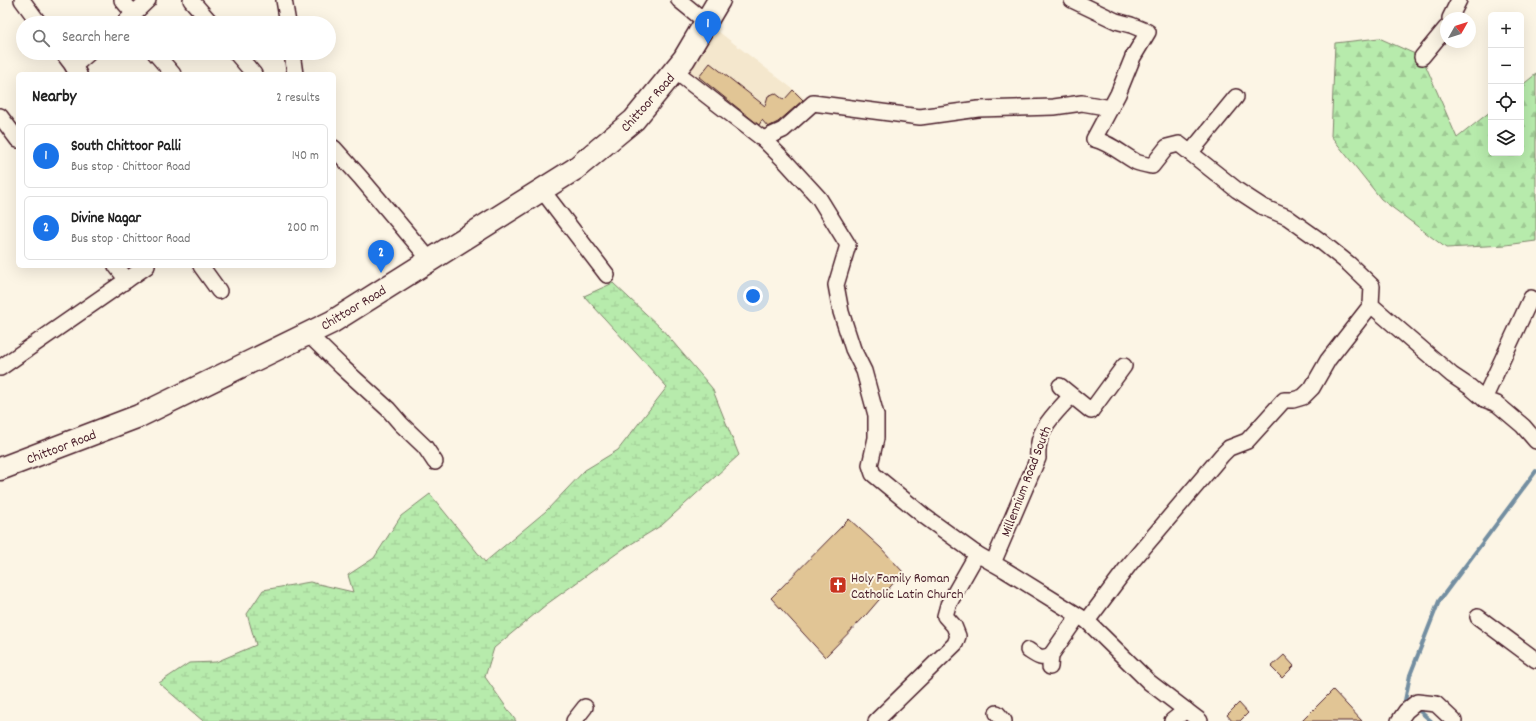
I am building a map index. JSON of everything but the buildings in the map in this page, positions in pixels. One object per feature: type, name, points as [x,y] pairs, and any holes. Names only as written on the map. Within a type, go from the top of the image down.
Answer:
[{"type":"main road","name":"Chittoor Road","points":[[0,469],[139,416],[332,322],[575,169],[634,120],[684,59],[719,0]]},
{"type":"street","points":[[22,0],[34,16]]},
{"type":"street","points":[[122,0],[127,16]]},
{"type":"street","points":[[132,16],[148,0]]},
{"type":"street","points":[[191,0],[205,16]]},
{"type":"street","points":[[284,0],[287,16]]},
{"type":"street","points":[[679,0],[706,22]]},
{"type":"street","points":[[1028,650],[1040,658],[1045,658],[1051,661],[1082,619],[1222,455],[1229,448],[1248,441],[1284,400],[1293,400],[1303,397],[1312,388],[1328,360],[1371,305],[1372,286],[1349,264],[1287,217],[1263,207],[1237,190],[1179,144],[1167,147],[1152,166],[1138,162],[1118,149],[1102,141],[1094,139],[1118,94],[1133,57],[1148,32],[1132,25],[1116,21],[1072,0]]},
{"type":"street","points":[[1453,12],[1458,0]]},
{"type":"street","points":[[1422,57],[1440,35]]},
{"type":"street","points":[[68,60],[76,70],[84,60]]},
{"type":"street","points":[[161,60],[171,72]]},
{"type":"street","points":[[242,60],[252,72]]},
{"type":"street","points":[[293,60],[296,72]]},
{"type":"street","points":[[675,71],[763,139],[786,162],[819,198],[848,245],[836,285],[841,312],[853,349],[864,371],[876,415],[876,438],[870,465],[873,474],[924,516],[977,554],[1082,619],[1149,682],[1200,721]]},
{"type":"street","points":[[1190,153],[1236,97]]},
{"type":"street","points":[[763,139],[783,130],[813,103],[920,117],[978,109],[1054,107],[1082,103],[1111,108]]},
{"type":"street","points":[[0,116],[16,137]]},
{"type":"street","points":[[336,150],[430,260]]},
{"type":"street","points":[[542,190],[607,275]]},
{"type":"street","points":[[118,268],[127,280]]},
{"type":"street","points":[[0,368],[144,268]]},
{"type":"street","points":[[202,268],[219,291]]},
{"type":"street","points":[[1484,399],[1530,298]]},
{"type":"street","points":[[1371,305],[1452,375],[1484,399],[1497,404],[1523,426],[1536,441]]},
{"type":"street","points":[[308,334],[388,409],[425,448],[434,462]]},
{"type":"street","name":"Millennium Road South","points":[[993,563],[1038,458],[1037,448],[1044,425],[1071,396],[1060,386],[1091,411],[1124,366]]},
{"type":"street","points":[[876,721],[955,644],[958,636],[954,626],[946,616],[948,605],[977,554]]},
{"type":"street","points":[[1478,617],[1536,660]]},
{"type":"street","points":[[1399,721],[1406,711],[1417,702],[1436,704],[1454,721]]},
{"type":"street","points":[[574,721],[585,707]]},
{"type":"street","points":[[1172,721],[1186,710]]},
{"type":"shaded area","points":[[710,25],[808,102],[764,135],[684,73]]},
{"type":"green space","points":[[1379,38],[1422,57],[1457,138],[1488,113],[1488,156],[1524,156],[1524,84],[1536,74],[1536,241],[1506,245],[1446,248],[1381,199],[1331,136],[1335,43]]},
{"type":"green space","points":[[613,283],[661,328],[712,388],[739,455],[662,525],[623,549],[547,604],[494,648],[485,677],[516,721],[203,721],[159,683],[189,663],[216,662],[256,645],[247,614],[263,590],[310,582],[353,592],[348,575],[374,558],[401,516],[430,494],[485,562],[546,511],[585,470],[618,450],[667,387],[584,296]]},
{"type":"waterway","points":[[1404,706],[1410,675],[1439,601],[1536,471]]},
{"type":"waterway","points":[[1415,707],[1431,721]]},
{"type":"place","name":"South Chittoor Palli","points":[[708,44]]},
{"type":"place","name":"Divine Nagar","points":[[381,273]]},
{"type":"place","name":"Holy Family Roman Catholic Latin Church","points":[[838,585]]}]
